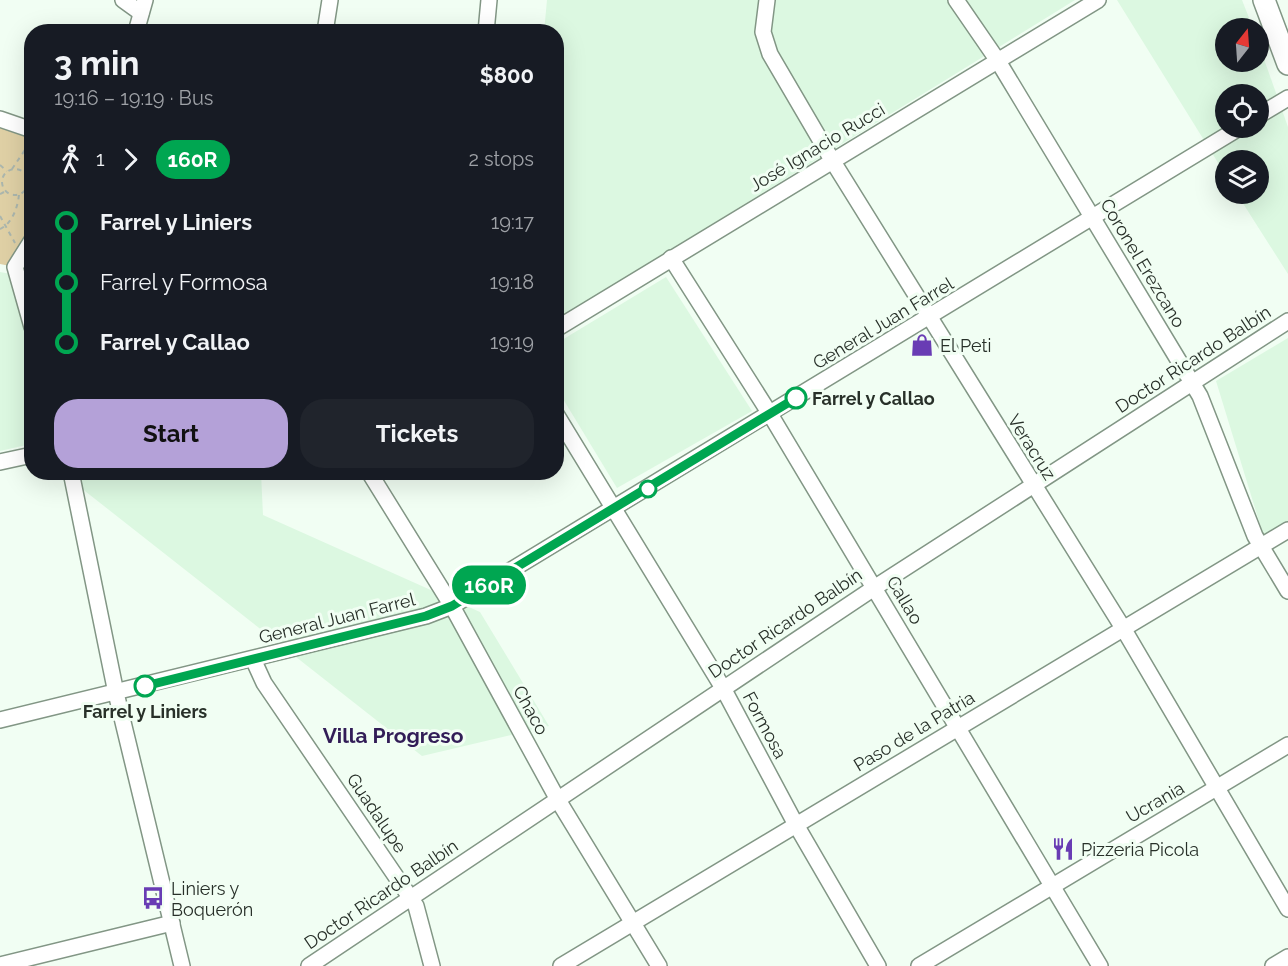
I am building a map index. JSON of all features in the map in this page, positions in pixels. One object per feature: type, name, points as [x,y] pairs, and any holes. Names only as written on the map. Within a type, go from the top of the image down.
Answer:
[{"type":"main road","points":[[1264,0],[1288,64]]},
{"type":"street","points":[[123,0],[143,7],[138,24]]},
{"type":"street","points":[[326,24],[330,0]]},
{"type":"street","points":[[487,24],[489,0]]},
{"type":"street","name":"Veracruz","points":[[767,0],[764,32],[770,54],[832,160],[1123,628],[1288,909]]},
{"type":"street","name":"Coronel Erezcano","points":[[956,0],[998,61],[1192,382],[1261,547],[1288,591]]},
{"type":"street","name":"José Ignacio Rucci","points":[[564,324],[1098,0]]},
{"type":"street","points":[[1269,109],[1288,98]]},
{"type":"street","points":[[0,119],[24,127]]},
{"type":"street","name":"General Juan Farrel","points":[[0,720],[426,616],[452,606],[1223,138]]},
{"type":"street","points":[[24,249],[12,262],[24,301]]},
{"type":"street","name":"Callao","points":[[671,258],[770,414],[1100,966]]},
{"type":"street","name":"Doctor Ricardo Balbín","points":[[309,966],[874,588],[1288,321]]},
{"type":"street","name":"Formosa","points":[[564,427],[723,688],[795,823],[878,966]]},
{"type":"street","points":[[0,462],[24,457]]},
{"type":"street","points":[[72,480],[116,693],[182,966]]},
{"type":"street","name":"Chaco","points":[[374,480],[452,606],[558,800],[658,966]]},
{"type":"street","name":"Paso de la Patria","points":[[561,966],[795,823],[1288,530]]},
{"type":"street","name":"Guadalupe","points":[[253,659],[264,683],[410,897],[419,914],[432,966]]},
{"type":"street","name":"Ucrania","points":[[919,966],[1288,745]]},
{"type":"street","points":[[0,965],[172,923]]},
{"type":"street","points":[[1272,966],[1288,957]]},
{"type":"path","points":[[12,169],[24,150]]},
{"type":"path","points":[[0,165],[7,171]]},
{"type":"path","points":[[6,191],[1,182],[7,171],[12,169],[24,171]]},
{"type":"path","points":[[0,194],[6,191],[19,195]]},
{"type":"path","points":[[0,229],[5,227],[13,215],[19,195],[24,191]]},
{"type":"path","points":[[0,216],[5,227],[12,262]]},
{"type":"shaded area","points":[[547,0],[1075,0],[564,316],[564,24],[545,24]]},
{"type":"shaded area","points":[[1117,0],[1242,0],[1249,18],[1215,18],[1215,72],[1269,72],[1288,127],[1288,274],[1243,204],[1269,204],[1269,150],[1215,150],[1215,158]]},
{"type":"shaded area","points":[[0,119],[24,128],[24,252],[15,267],[0,264]]},
{"type":"shaded area","points":[[24,260],[24,446],[0,451],[0,272],[11,274]]},
{"type":"shaded area","points":[[666,277],[752,411],[617,488],[564,401],[564,339]]},
{"type":"shaded area","points":[[1288,338],[1288,529],[1266,544],[1216,381]]},
{"type":"shaded area","points":[[71,480],[261,480],[263,515],[480,612],[549,726],[422,756]]},
{"type":"bus line","name":"160R","points":[[145,686],[439,612],[468,598],[796,398]]},
{"type":"place","name":"El Peti","points":[[922,345]]},
{"type":"place","name":"Farrel y Callao","points":[[796,398]]},
{"type":"place","name":"Farrel y Liniers","points":[[145,686]]},
{"type":"place","name":"Pizzeria Picola","points":[[1063,849]]},
{"type":"place","name":"Liniers y Boquerón","points":[[153,898]]},
{"type":"district","name":"Villa Progreso","points":[[393,735]]}]
